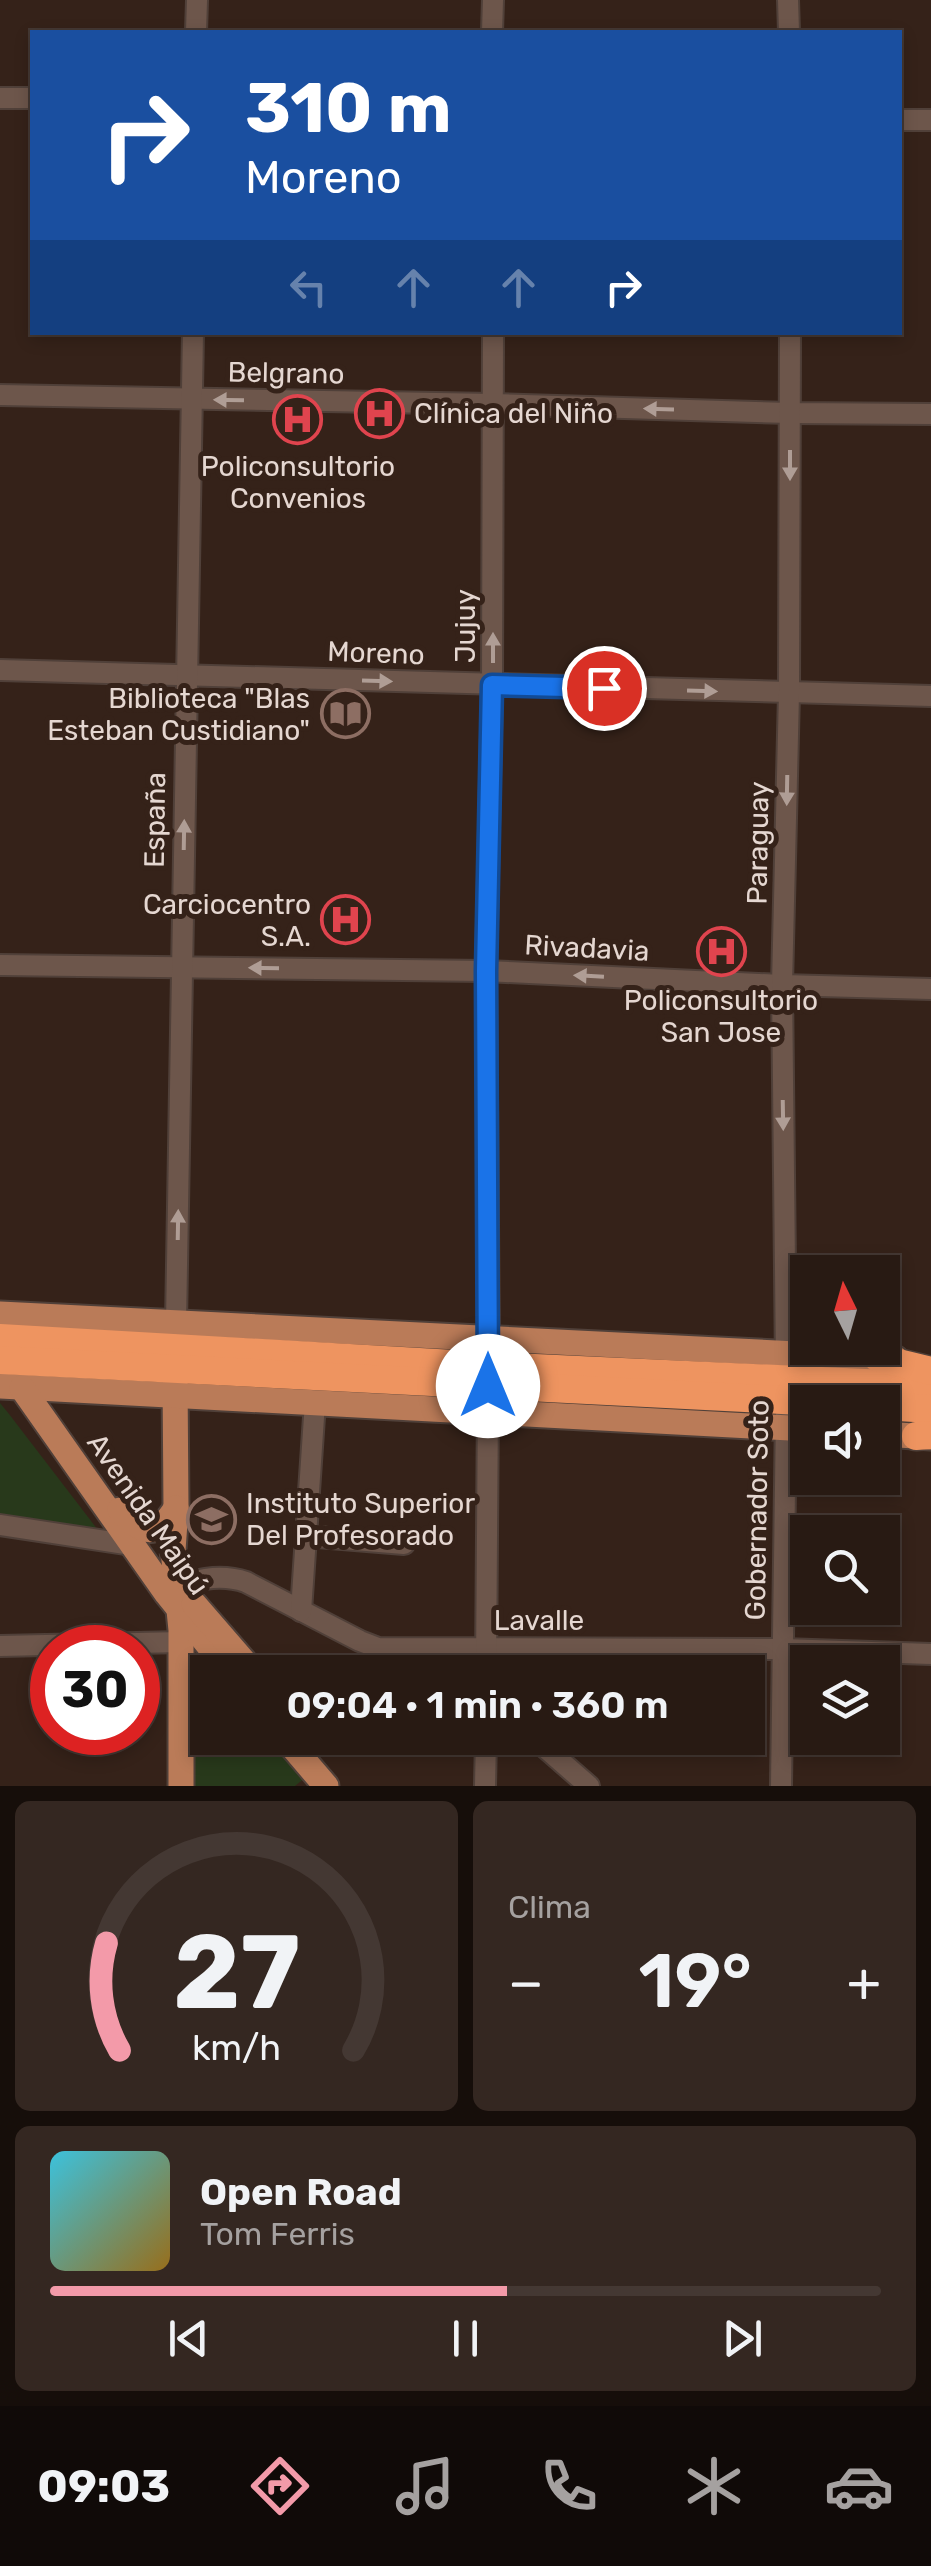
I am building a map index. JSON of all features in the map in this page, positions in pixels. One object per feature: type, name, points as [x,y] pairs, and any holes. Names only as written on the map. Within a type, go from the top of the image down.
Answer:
[{"type":"highway","points":[[0,1338],[176,1359]]},
{"type":"highway","points":[[0,1360],[176,1359],[489,1376],[790,1399]]},
{"type":"highway","points":[[900,1363],[931,1370]]},
{"type":"highway","points":[[900,1389],[931,1386]]},
{"type":"highway","points":[[900,1407],[931,1410]]},
{"type":"main road","points":[[0,1314],[29,1316],[315,1402],[489,1376]]},
{"type":"main road","points":[[176,1359],[173,1596],[182,1642],[181,1786]]},
{"type":"main road","points":[[11,1387],[176,1359],[489,1376],[790,1399]]},
{"type":"main road","points":[[900,1359],[931,1361]]},
{"type":"main road","points":[[820,1385],[863,1365]]},
{"type":"main road","name":"Avenida Maipú","points":[[11,1387],[60,1442],[217,1655]]},
{"type":"main road","points":[[900,1435],[926,1436]]},
{"type":"main road","points":[[60,1442],[132,1524],[146,1530],[162,1526],[176,1508]]},
{"type":"main road","name":"Avenida Maipú","points":[[173,1596],[235,1655]]},
{"type":"main road","points":[[302,1755],[327,1781]]},
{"type":"main road","points":[[314,1755],[327,1781]]},
{"type":"street","points":[[196,30],[197,0]]},
{"type":"street","points":[[492,30],[493,0]]},
{"type":"street","points":[[788,0],[789,30]]},
{"type":"street","points":[[0,98],[30,98]]},
{"type":"street","points":[[902,120],[931,120]]},
{"type":"street","name":"España","points":[[176,1359],[193,335]]},
{"type":"street","name":"Jujuy","points":[[486,1655],[486,971],[493,335]]},
{"type":"street","name":"Paraguay","points":[[790,335],[789,694],[782,985],[790,1399]]},
{"type":"street","name":"Belgrano","points":[[0,396],[931,414]]},
{"type":"street","name":"Moreno","points":[[0,670],[931,696]]},
{"type":"street","name":"Rivadavia","points":[[0,965],[486,971],[931,988]]},
{"type":"street","name":"Gobernador Soto","points":[[781,1786],[790,1399]]},
{"type":"street","points":[[301,1610],[315,1402]]},
{"type":"street","points":[[0,1525],[132,1544]]},
{"type":"street","points":[[306,1536],[404,1544]]},
{"type":"street","name":"Lavalle","points":[[173,1596],[195,1581],[230,1577],[378,1648],[931,1654]]},
{"type":"street","points":[[0,1646],[182,1642]]},
{"type":"street","points":[[486,1755],[486,1786]]},
{"type":"street","points":[[553,1755],[589,1786]]},
{"type":"green space","points":[[0,1403],[9,1414],[98,1530],[0,1516]]},
{"type":"green space","points":[[192,1755],[287,1755],[306,1777],[295,1786],[191,1786]]},
{"type":"place","name":"Clínica del Niño","points":[[379,413]]},
{"type":"place","name":"Policonsultorio Convenios","points":[[298,419]]},
{"type":"place","name":"Biblioteca \"Blas Esteban Custidiano\"","points":[[345,714]]},
{"type":"place","name":"Carciocentro S.A.","points":[[346,920]]},
{"type":"place","name":"Policonsultorio San Jose","points":[[721,952]]},
{"type":"place","name":"Instituto Superior Del Profesorado","points":[[211,1519]]},
{"type":"route","points":[[488,1386],[486,971],[492,685],[604,688]]}]
